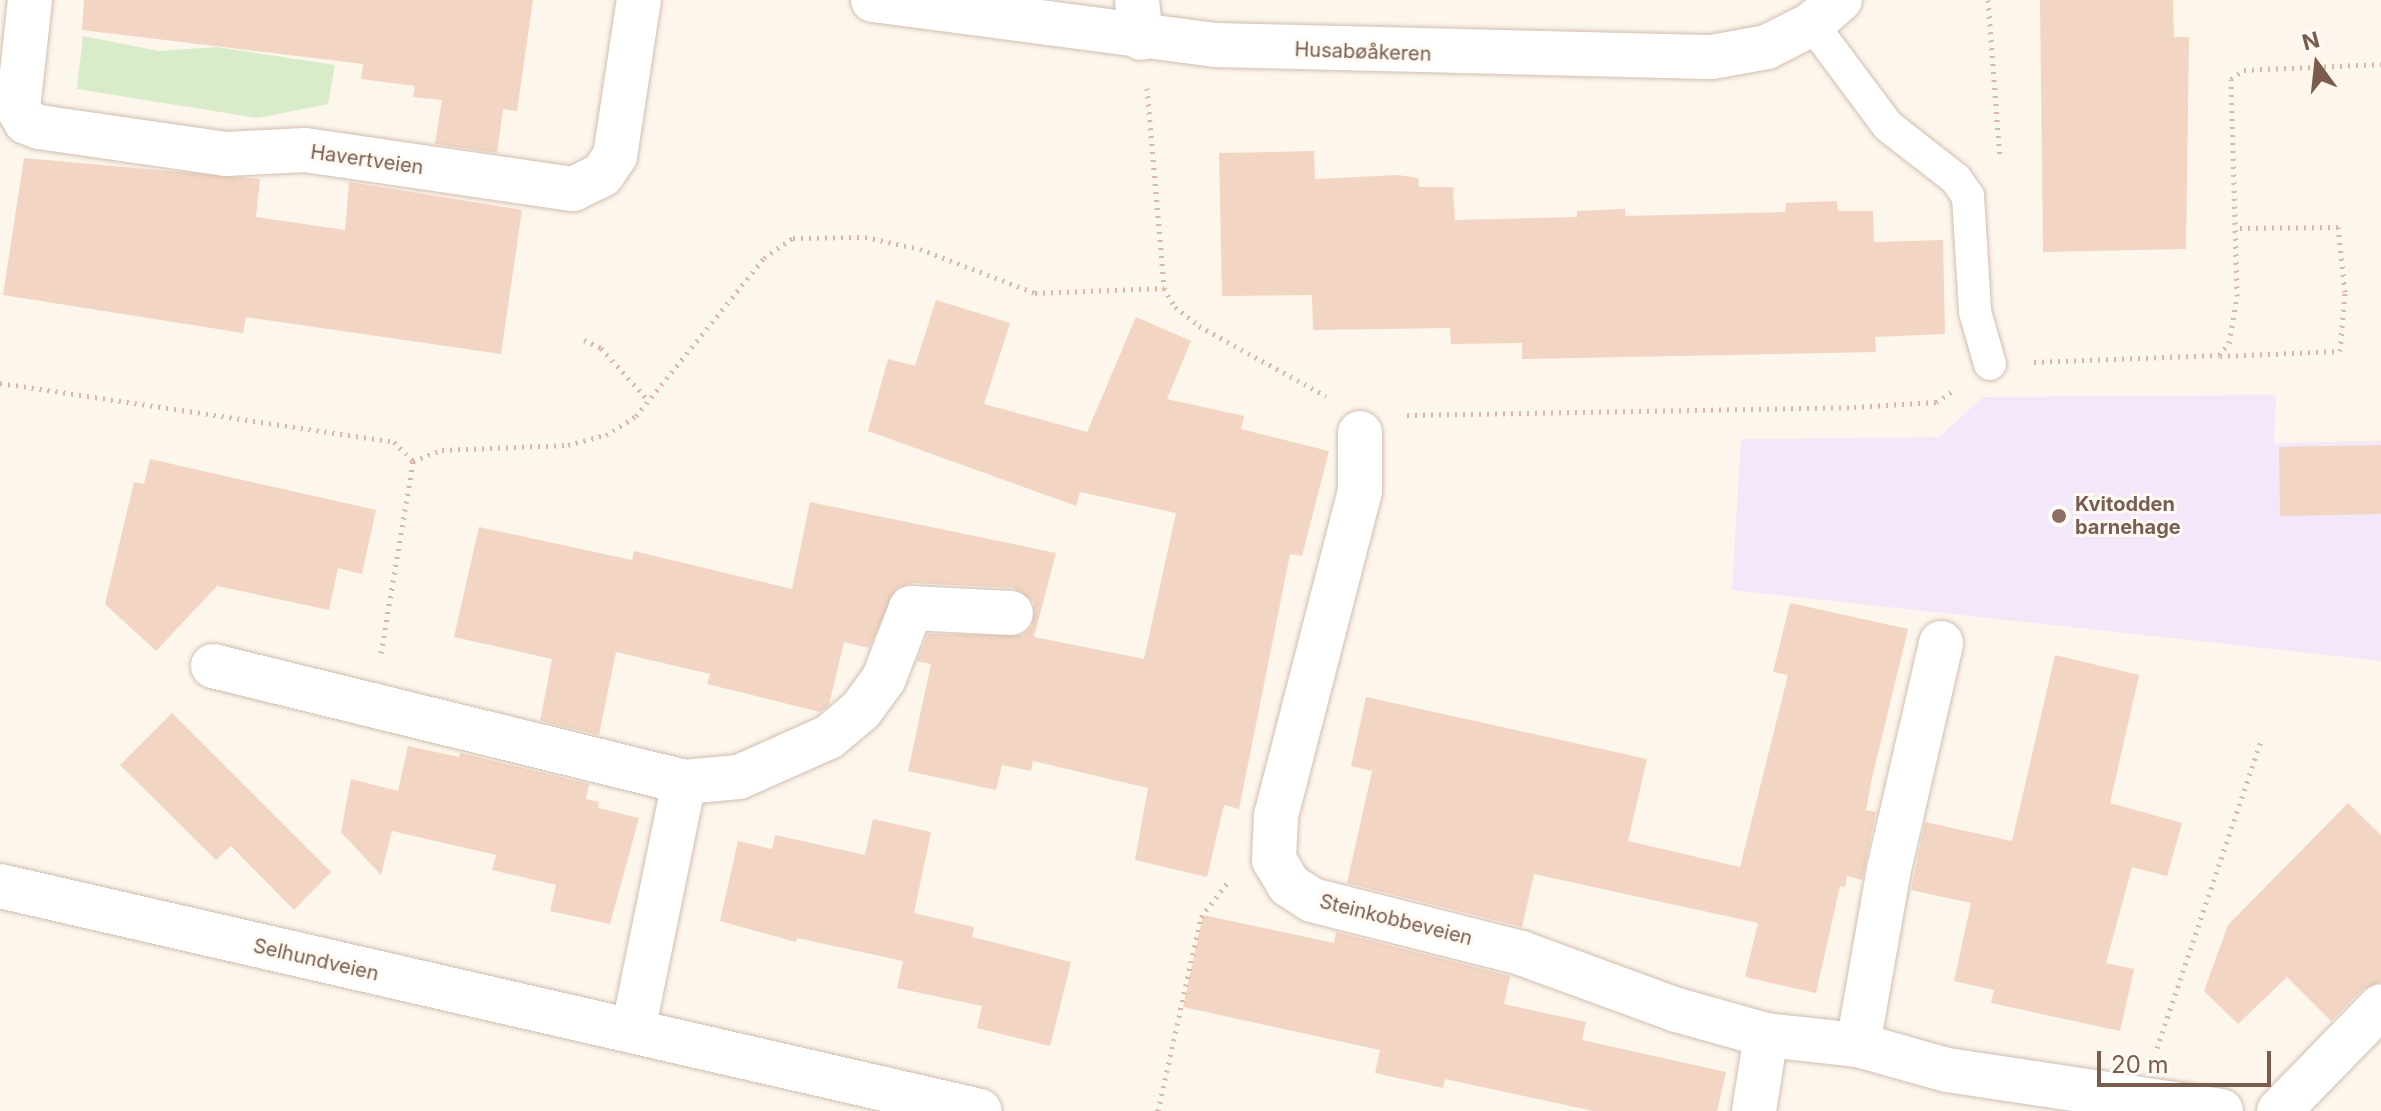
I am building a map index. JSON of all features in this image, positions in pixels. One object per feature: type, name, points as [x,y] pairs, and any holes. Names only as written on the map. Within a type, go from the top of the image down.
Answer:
[{"type":"street","name":"Havertveien","points":[[30,0],[18,108],[26,122],[39,127],[226,154],[305,150],[573,189],[602,175],[615,156],[639,0]]},
{"type":"street","name":"Husabøåkeren","points":[[873,0],[1139,19],[1310,50],[1712,57],[1767,47],[1826,12]]},
{"type":"street","points":[[1274,860],[1276,816],[1296,727],[1360,491],[1361,422]]},
{"type":"street","points":[[213,666],[684,782],[739,777],[829,737],[861,710],[884,678],[911,608],[1011,613]]},
{"type":"street","points":[[1858,1045],[1889,869],[1941,643]]},
{"type":"street","points":[[633,1030],[684,782]]},
{"type":"street","name":"Steinkobbeveien","points":[[1274,860],[1289,885],[1312,900],[1521,953],[1677,1010],[1766,1035],[1858,1045],[1947,1070],[2221,1111]]},
{"type":"street","name":"Selhundveien","points":[[0,886],[980,1111]]},
{"type":"street","points":[[2279,1111],[2381,1006]]},
{"type":"street","points":[[1754,1111],[1766,1035]]},
{"type":"lane","points":[[1826,12],[1888,126],[1956,179],[1968,196],[1975,312],[1990,364]]},
{"type":"path","points":[[1988,0],[2000,170]]},
{"type":"path","points":[[1139,19],[1164,288],[1175,307],[1199,326],[1361,422],[1388,416],[1923,403],[1948,396],[1990,364],[2340,351],[2345,292],[2338,227],[2237,228]]},
{"type":"path","points":[[2219,355],[2232,329],[2237,228],[2231,79],[2244,70],[2381,64]]},
{"type":"path","points":[[413,461],[442,450],[590,440],[636,416],[764,258],[793,238],[865,237],[920,249],[1035,293],[1164,288]]},
{"type":"path","points":[[584,340],[601,348],[649,401]]},
{"type":"path","points":[[0,383],[394,442],[413,461]]},
{"type":"path","points":[[371,705],[413,461]]},
{"type":"path","points":[[2142,1099],[2261,741]]},
{"type":"path","points":[[1158,1111],[1201,917],[1223,886],[1274,860]]},
{"type":"shaded area","name":"Kvitodden barnehage","points":[[2276,395],[2274,443],[2381,441],[2381,661],[1732,590],[1741,439],[1939,437],[1983,397]]},
{"type":"green space","points":[[83,36],[159,51],[217,47],[335,65],[328,104],[258,118],[77,89]]},
{"type":"building","points":[[84,0],[533,0],[517,111],[503,109],[497,153],[435,144],[442,100],[413,97],[415,86],[361,79],[363,64],[82,30]]},
{"type":"building","points":[[2040,0],[2173,0],[2174,37],[2189,37],[2186,249],[2043,252]]},
{"type":"building","points":[[1314,151],[1315,179],[1398,175],[1418,178],[1419,187],[1453,187],[1455,220],[1577,217],[1577,211],[1625,209],[1625,216],[1785,212],[1786,203],[1837,201],[1838,211],[1873,211],[1874,242],[1943,240],[1945,334],[1875,337],[1876,352],[1522,359],[1522,343],[1451,344],[1450,328],[1313,330],[1312,295],[1222,296],[1219,153]]},
{"type":"building","points":[[24,158],[260,179],[256,217],[345,230],[349,182],[522,210],[501,354],[246,317],[243,333],[3,295]]},
{"type":"building","points":[[936,300],[1010,323],[984,404],[1087,432],[1136,317],[1191,341],[1167,399],[1244,416],[1241,429],[1329,451],[1302,556],[1290,554],[1239,809],[1224,805],[1207,877],[1135,860],[1148,788],[1033,761],[1031,771],[1002,765],[996,790],[908,771],[931,664],[917,661],[928,634],[1023,635],[1032,626],[1034,602],[1013,588],[912,583],[897,588],[869,648],[844,642],[829,705],[820,712],[707,684],[710,674],[616,652],[599,735],[540,721],[552,659],[454,637],[479,527],[632,560],[634,551],[792,589],[810,502],[1056,553],[1034,637],[1144,659],[1176,513],[1080,492],[1076,506],[868,431],[888,359],[915,366]]},
{"type":"building","points":[[2381,445],[2381,514],[2280,516],[2279,447]]},
{"type":"building","points":[[150,459],[376,510],[362,574],[338,568],[329,610],[217,586],[156,651],[105,604],[134,482],[144,484]]},
{"type":"building","points":[[1790,603],[1908,629],[1866,810],[1876,812],[1862,880],[1847,876],[1845,887],[1840,886],[1816,993],[1745,977],[1758,923],[1534,874],[1522,927],[1347,883],[1372,771],[1351,766],[1366,697],[1647,759],[1628,841],[1740,867],[1788,675],[1773,672]]},
{"type":"building","points":[[2055,655],[2139,675],[2110,803],[2182,823],[2167,876],[2132,867],[2106,963],[2134,969],[2120,1031],[1991,1003],[1994,990],[1954,981],[1971,903],[1911,890],[1925,822],[2012,841]]},
{"type":"building","points":[[172,713],[331,872],[294,910],[231,846],[216,860],[120,765]]},
{"type":"building","points":[[408,746],[459,757],[460,753],[589,784],[586,799],[599,802],[598,808],[639,818],[610,924],[550,911],[556,885],[492,870],[496,855],[392,831],[381,875],[341,832],[351,779],[398,791]]},
{"type":"building","points":[[2348,803],[2381,835],[2381,982],[2363,989],[2331,1021],[2287,977],[2238,1024],[2204,991],[2228,925]]},
{"type":"building","points":[[873,819],[931,832],[914,913],[974,927],[972,937],[1071,962],[1050,1046],[977,1028],[982,1006],[897,988],[903,961],[797,938],[796,942],[720,921],[738,841],[772,849],[775,835],[865,855]]},
{"type":"building","points":[[1203,915],[1334,943],[1336,932],[1510,976],[1504,1004],[1586,1022],[1582,1040],[1726,1072],[1717,1111],[1593,1111],[1445,1079],[1443,1088],[1375,1073],[1380,1050],[1183,1007]]},
{"type":"place","name":"Kvitodden barnehage","points":[[2059,516]]}]
